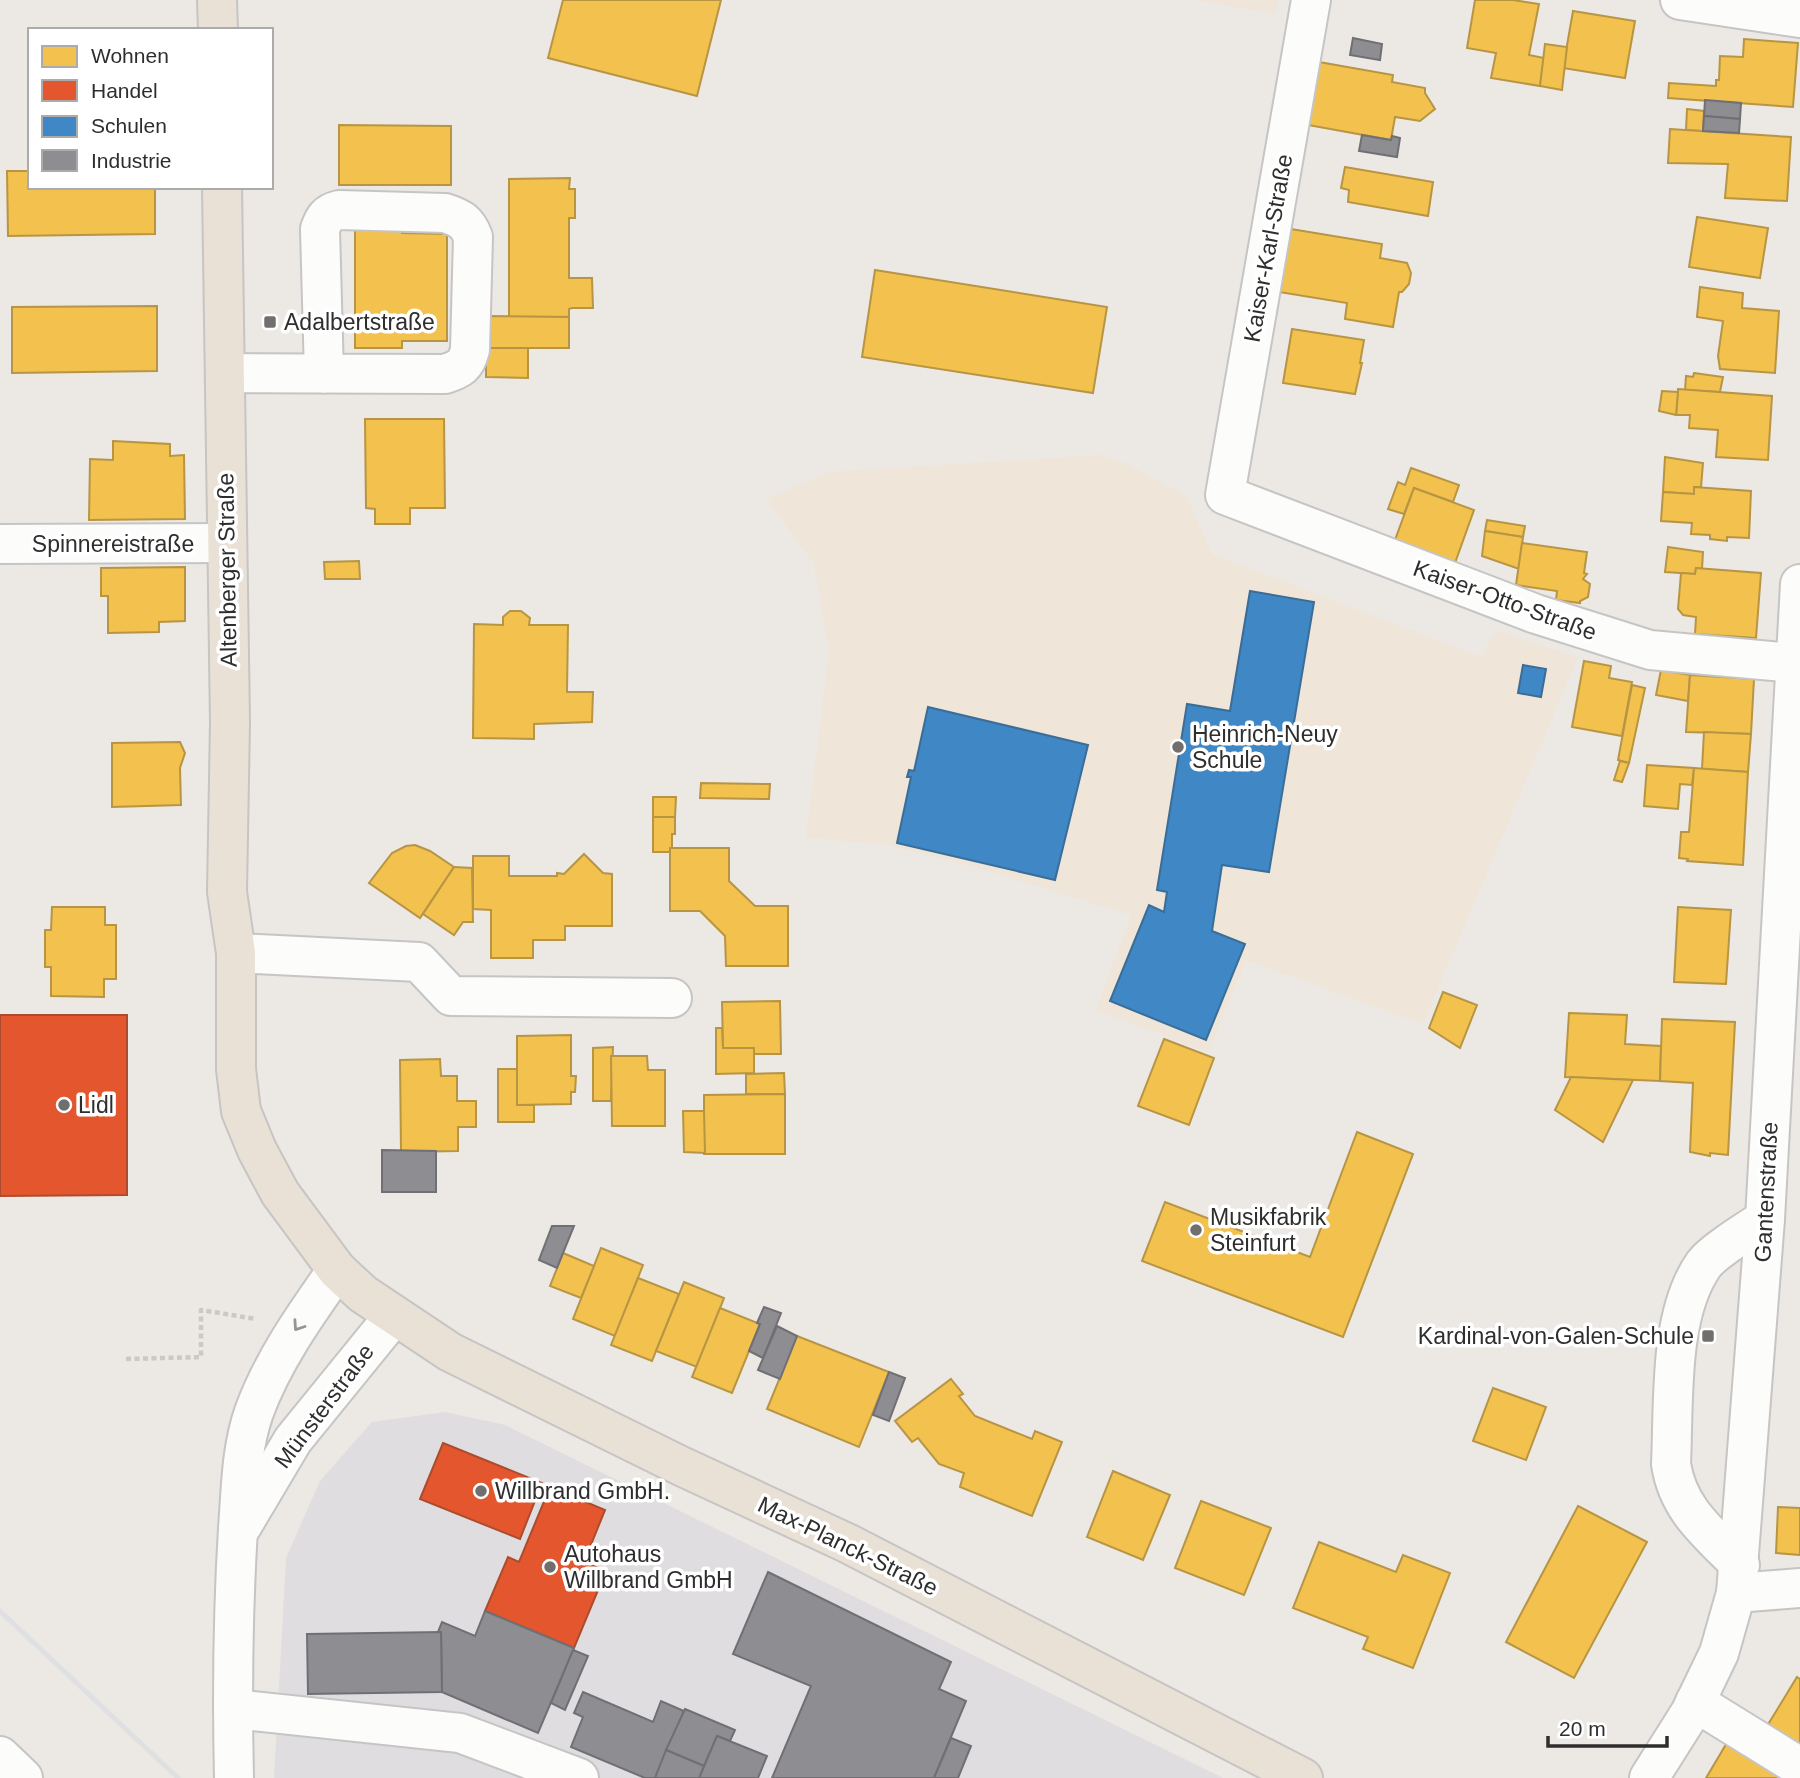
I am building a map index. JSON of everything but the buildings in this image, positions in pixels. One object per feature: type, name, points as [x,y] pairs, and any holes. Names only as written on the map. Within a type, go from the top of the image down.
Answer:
[{"type":"main road","points":[[217,0],[218,28]]},
{"type":"main road","name":"Altenberger Straße","points":[[222,189],[230,722],[227,891],[236,953],[236,1069],[241,1111],[257,1150],[280,1194],[337,1270],[393,1317]]},
{"type":"main road","name":"Max-Planck-Straße","points":[[393,1317],[450,1352],[681,1466],[846,1543],[1303,1778]]},
{"type":"street","name":"Kaiser-Karl-Straße","points":[[1225,495],[1311,0]]},
{"type":"street","points":[[1680,0],[1800,18]]},
{"type":"street","points":[[225,373],[324,374],[444,374],[458,370],[467,363],[470,350],[473,237],[468,225],[460,218],[445,213],[339,210],[330,212],[324,218],[320,229],[324,374]]},
{"type":"street","name":"Kaiser-Otto-Straße","points":[[1225,495],[1536,614],[1650,650],[1794,663]]},
{"type":"street","name":"Spinnereistraße","points":[[0,544],[226,543]]},
{"type":"street","name":"Gantenstraße","points":[[1649,1778],[1695,1702],[1719,1653],[1738,1579],[1765,1219],[1795,726],[1794,663],[1800,584]]},
{"type":"street","points":[[236,953],[419,962],[451,996],[672,998]]},
{"type":"street","points":[[1765,1219],[1705,1262],[1686,1299],[1678,1331],[1671,1464],[1674,1484],[1689,1513],[1738,1579],[1800,1588]]},
{"type":"street","name":"Münsterstraße","points":[[234,1778],[232,1650],[243,1453],[264,1389],[291,1336],[337,1270]]},
{"type":"street","name":"Münsterstraße","points":[[238,1534],[293,1440],[393,1317]]},
{"type":"street","points":[[1695,1702],[1800,1767]]},
{"type":"street","points":[[233,1709],[460,1733],[579,1778]]},
{"type":"street","points":[[0,1756],[23,1778]]},
{"type":"path","points":[[126,1359],[201,1357],[201,1310],[277,1322],[291,1336]]},
{"type":"shaded area","points":[[1197,0],[1278,0],[1275,14]]},
{"type":"shaded area","name":"Heinrich-Neuy Schule","points":[[1102,455],[1125,463],[1186,496],[1212,554],[1481,657],[1496,631],[1578,657],[1423,1024],[1246,960],[1208,1052],[1096,1010],[1131,915],[975,867],[887,845],[806,837],[829,652],[814,564],[767,499],[829,472]]},
{"type":"shaded area","points":[[445,1412],[505,1425],[1223,1778],[274,1778],[286,1558],[320,1481],[372,1422]]},
{"type":"railway","points":[[0,1611],[178,1778]]},
{"type":"place","name":"Adalbertstraße","points":[[270,322]]},
{"type":"place","name":"Heinrich-Neuy Schule","points":[[1178,747]]},
{"type":"place","name":"Lidl","points":[[64,1105]]},
{"type":"place","name":"Musikfabrik Steinfurt","points":[[1196,1230]]},
{"type":"place","name":"Kardinal-von-Galen-Schule","points":[[1708,1336]]},
{"type":"place","name":"Willbrand GmbH.","points":[[481,1491]]},
{"type":"place","name":"Autohaus Willbrand GmbH","points":[[550,1567]]}]
